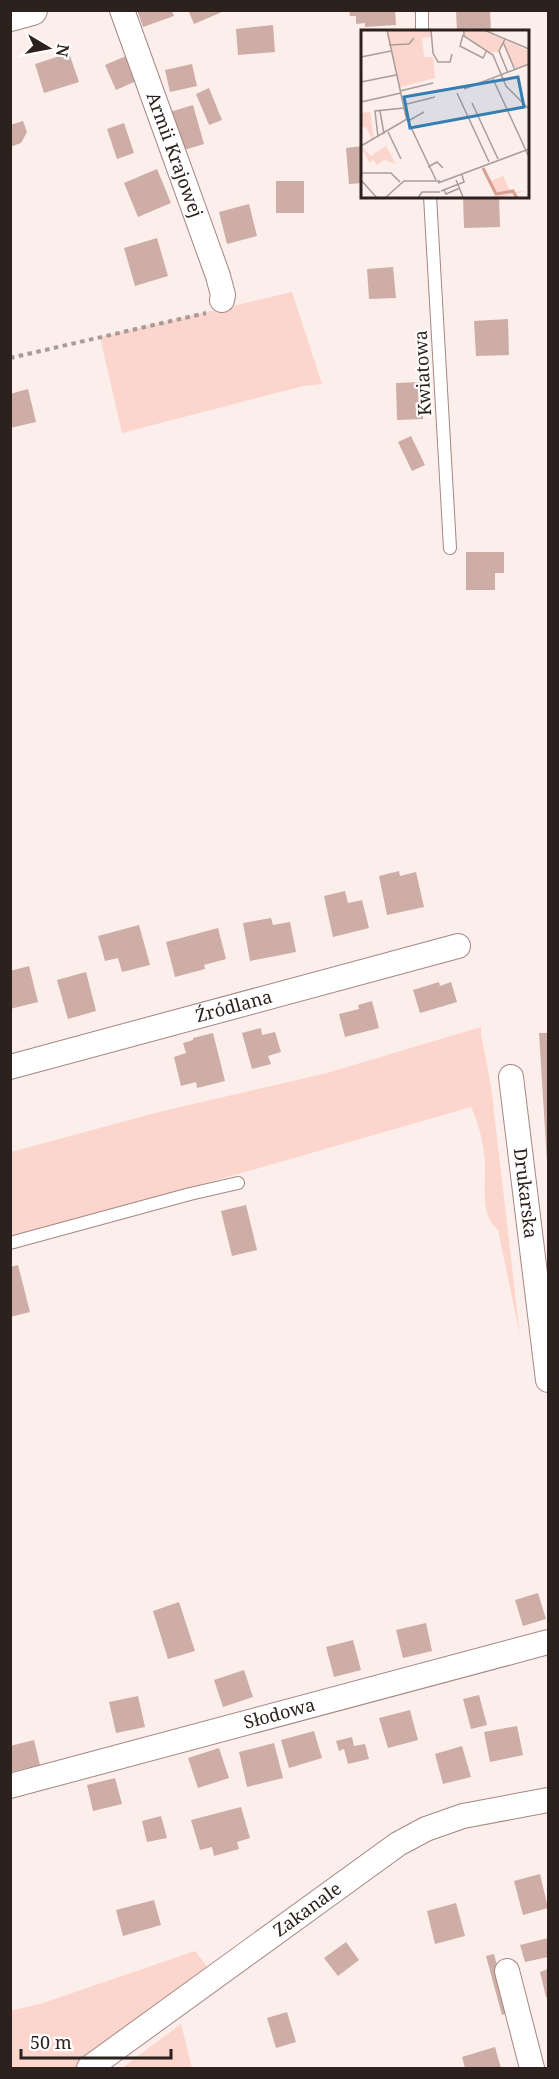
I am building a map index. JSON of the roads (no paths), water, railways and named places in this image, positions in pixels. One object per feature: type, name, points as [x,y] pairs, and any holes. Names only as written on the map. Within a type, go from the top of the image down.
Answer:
[{"type":"street","points":[[10,16],[32,10]]},
{"type":"street","name":"Armii Krajowej","points":[[122,10],[218,276],[222,289],[222,300]]},
{"type":"street","name":"Źródlana","points":[[10,1067],[458,946]]},
{"type":"street","name":"Drukarska","points":[[511,1077],[549,1380]]},
{"type":"street","name":"Słodowa","points":[[10,1786],[549,1642]]},
{"type":"street","name":"Zakanale","points":[[89,2068],[398,1844],[426,1829],[463,1816],[549,1800]]},
{"type":"street","points":[[507,1971],[532,2068]]},
{"type":"lane","points":[[422,10],[422,30]]},
{"type":"lane","name":"Kwiatowa","points":[[430,198],[450,548]]},
{"type":"lane","points":[[10,1243],[238,1183]]}]
